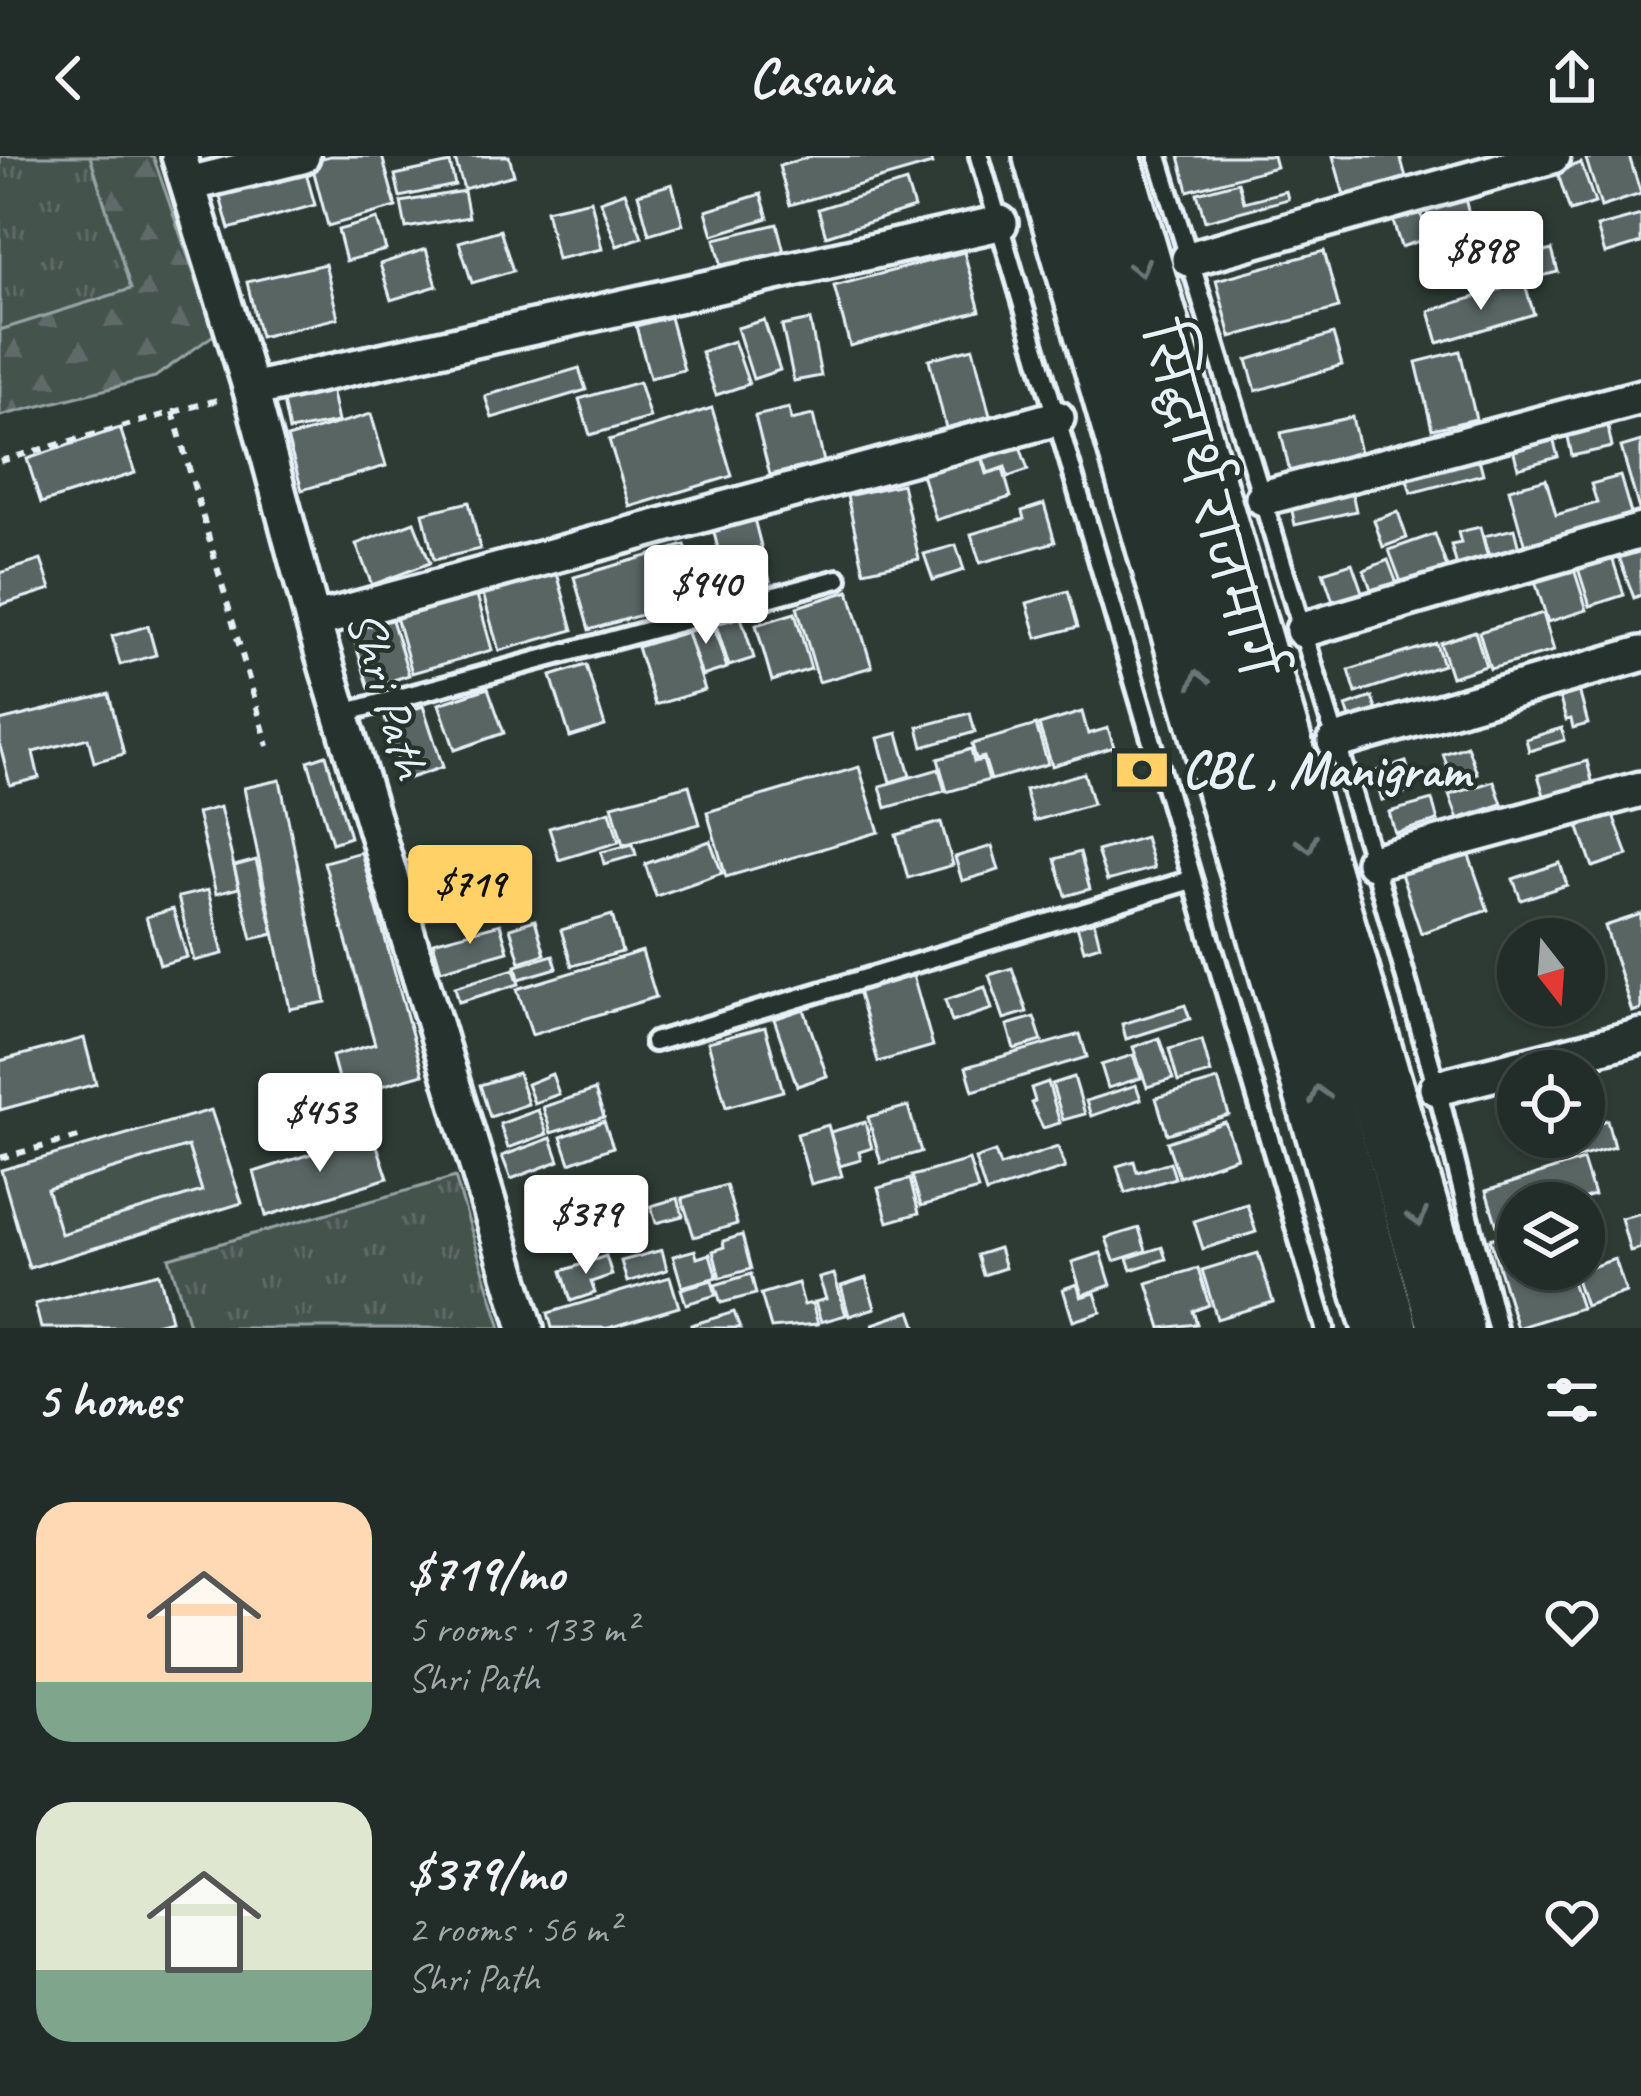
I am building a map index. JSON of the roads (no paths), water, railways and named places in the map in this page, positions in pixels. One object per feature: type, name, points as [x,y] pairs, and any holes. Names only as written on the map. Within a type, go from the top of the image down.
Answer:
[{"type":"highway","name":"सिद्धार्थ राजमार्ग","points":[[1046,156],[1384,1328]]},
{"type":"highway","name":"सिद्धार्थ राजमार्ग","points":[[1107,156],[1451,1328]]},
{"type":"street","points":[[184,170],[302,156]]},
{"type":"street","points":[[1189,259],[1552,156]]},
{"type":"street","name":"Shri Path","points":[[184,170],[340,714],[526,1328]]},
{"type":"street","points":[[250,390],[1000,223]]},
{"type":"street","points":[[1264,498],[1641,397]]},
{"type":"street","points":[[313,621],[1058,418]]},
{"type":"street","points":[[1303,630],[1641,532]]},
{"type":"street","points":[[1336,742],[1641,654]]},
{"type":"street","points":[[1373,862],[1641,789]]},
{"type":"street","points":[[1437,1088],[1641,1036]]},
{"type":"lane","points":[[979,156],[1325,1328]]},
{"type":"lane","points":[[1158,156],[1373,862],[1437,1088],[1497,1328]]},
{"type":"lane","points":[[340,714],[838,579]]},
{"type":"lane","points":[[654,1042],[1191,880]]},
{"type":"place","name":"CBL , Manigram","points":[[1142,770]]}]
